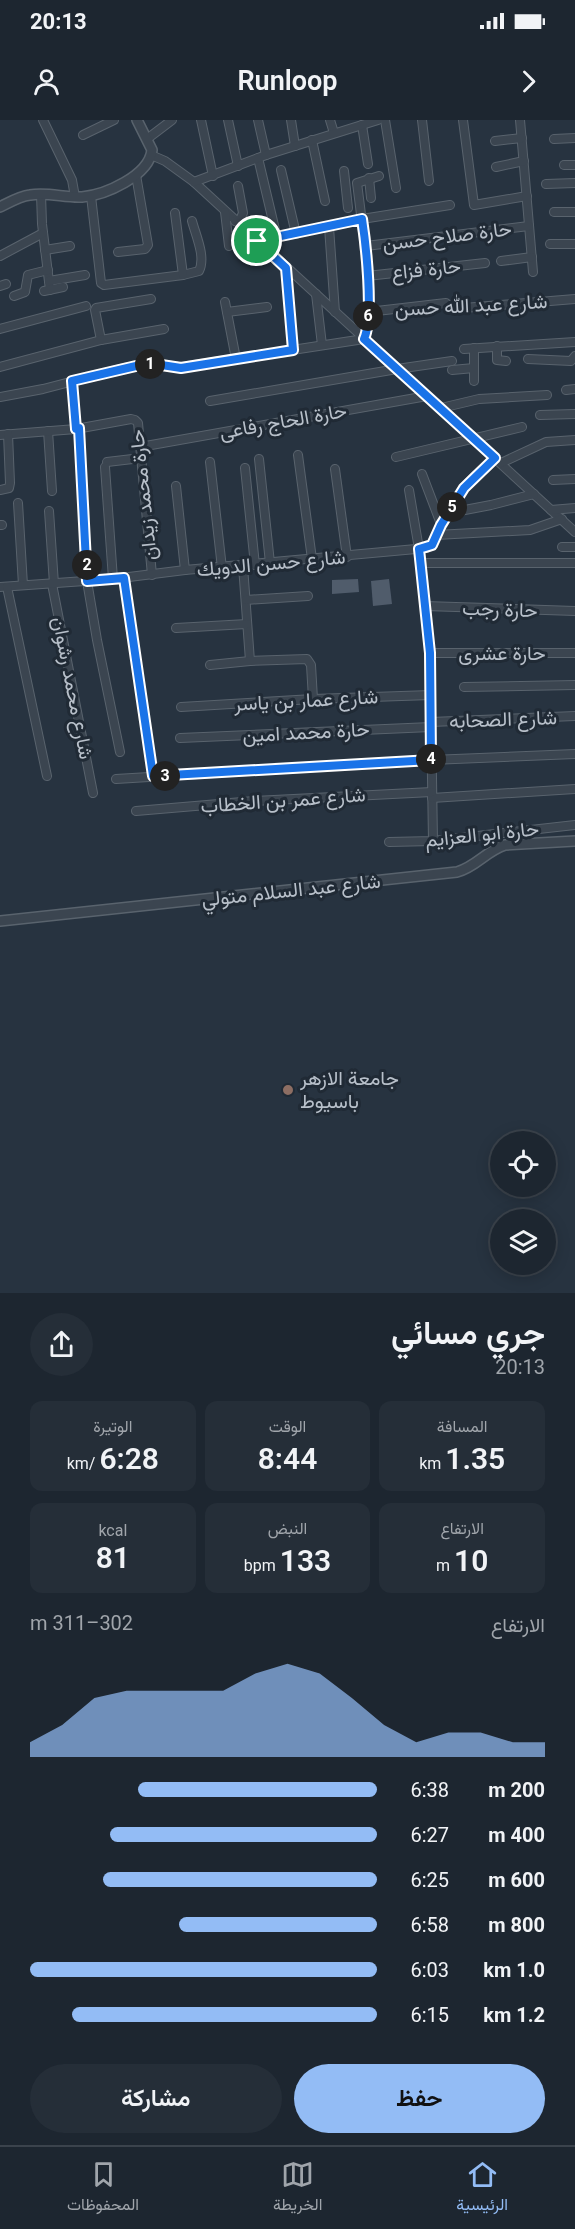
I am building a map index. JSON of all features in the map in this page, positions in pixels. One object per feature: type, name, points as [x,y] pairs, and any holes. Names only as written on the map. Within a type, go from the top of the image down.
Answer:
[{"type":"street","points":[[43,120],[72,180],[75,197]]},
{"type":"street","points":[[82,135],[96,124],[114,120]]},
{"type":"street","points":[[0,207],[21,197],[41,194],[91,196],[136,175],[146,166],[151,155],[151,146],[137,120]]},
{"type":"street","points":[[147,138],[172,120]]},
{"type":"street","points":[[201,120],[213,176]]},
{"type":"street","points":[[228,120],[238,166]]},
{"type":"street","points":[[258,120],[262,157],[277,238]]},
{"type":"street","points":[[291,120],[295,146]]},
{"type":"street","points":[[330,120],[334,133]]},
{"type":"street","points":[[194,182],[312,140],[378,120]]},
{"type":"street","points":[[385,120],[396,188]]},
{"type":"street","points":[[422,120],[429,181]]},
{"type":"street","points":[[463,120],[474,205],[527,196]]},
{"type":"street","points":[[520,120],[533,272]]},
{"type":"street","points":[[362,125],[368,164]]},
{"type":"street","points":[[495,141],[522,138]]},
{"type":"street","points":[[554,139],[575,138]]},
{"type":"street","points":[[312,140],[325,201]]},
{"type":"street","points":[[151,155],[165,161],[194,182],[575,532]]},
{"type":"street","points":[[496,167],[524,161]]},
{"type":"street","points":[[564,165],[575,165]]},
{"type":"street","points":[[281,170],[296,234]]},
{"type":"street","points":[[344,171],[348,208]]},
{"type":"street","points":[[118,252],[145,249],[148,245],[136,175]]},
{"type":"street","points":[[364,339],[368,312],[366,246],[358,185],[359,181],[379,176]]},
{"type":"street","points":[[369,178],[371,198]]},
{"type":"street","points":[[546,184],[575,183]]},
{"type":"street","points":[[346,187],[358,185]]},
{"type":"street","points":[[235,221],[240,220],[243,213],[238,186]]},
{"type":"street","points":[[41,194],[49,281],[47,290],[63,287]]},
{"type":"street","points":[[91,196],[102,284],[199,272],[201,268],[200,248],[192,221]]},
{"type":"street","points":[[257,241],[362,219],[450,205]]},
{"type":"street","points":[[225,212],[229,246]]},
{"type":"street","points":[[554,212],[575,212]]},
{"type":"street","points":[[175,213],[183,275]]},
{"type":"street","name":"حارة صلاح حسن","points":[[366,246],[529,226]]},
{"type":"street","points":[[329,227],[335,312]]},
{"type":"street","points":[[0,255],[16,249],[43,233]]},
{"type":"street","points":[[550,244],[575,244]]},
{"type":"street","points":[[45,250],[70,246]]},
{"type":"street","points":[[501,261],[532,257]]},
{"type":"street","name":"حارة فزاع","points":[[367,276],[486,262]]},
{"type":"street","points":[[14,296],[25,292],[28,275],[48,270]]},
{"type":"street","points":[[49,281],[85,275]]},
{"type":"street","points":[[316,294],[321,345]]},
{"type":"street","points":[[101,340],[96,308],[151,299]]},
{"type":"street","name":"شارع عبد الله حسن","points":[[368,312],[446,303],[451,309],[575,299]]},
{"type":"street","points":[[225,302],[236,359]]},
{"type":"street","points":[[0,329],[86,306]]},
{"type":"street","points":[[227,312],[267,307]]},
{"type":"street","points":[[0,366],[101,340],[164,329]]},
{"type":"street","points":[[0,397],[35,391],[108,371],[151,364],[181,368],[364,339]]},
{"type":"street","points":[[465,349],[575,342]]},
{"type":"street","points":[[497,346],[497,360],[506,361]]},
{"type":"street","points":[[474,348],[474,381]]},
{"type":"street","points":[[528,359],[571,361],[575,356]]},
{"type":"street","points":[[210,401],[452,361]]},
{"type":"street","points":[[452,370],[474,368]]},
{"type":"street","points":[[566,390],[575,389]]},
{"type":"street","points":[[441,408],[479,399],[547,395]]},
{"type":"street","name":"حارة الحاج رفاعى","points":[[140,447],[427,396]]},
{"type":"street","points":[[540,415],[575,414]]},
{"type":"street","name":"حارة محمد زيدان","points":[[78,428],[131,418],[138,423],[152,575]]},
{"type":"street","points":[[396,457],[522,427]]},
{"type":"street","points":[[4,489],[4,435],[78,428],[87,581],[120,752]]},
{"type":"street","points":[[48,431],[52,491]]},
{"type":"street","points":[[419,549],[430,547],[448,513],[470,480],[498,460],[546,442],[575,440]]},
{"type":"street","points":[[298,455],[312,559]]},
{"type":"street","points":[[113,579],[106,464],[141,458]]},
{"type":"street","points":[[260,459],[270,563]]},
{"type":"street","points":[[210,462],[222,568]]},
{"type":"street","points":[[245,468],[255,565]]},
{"type":"street","points":[[335,469],[347,557]]},
{"type":"street","points":[[422,474],[441,525]]},
{"type":"street","points":[[553,480],[575,479]]},
{"type":"street","points":[[176,486],[185,570]]},
{"type":"street","points":[[409,490],[421,563],[430,653],[433,841]]},
{"type":"street","points":[[448,513],[534,494]]},
{"type":"street","points":[[18,503],[23,585]]},
{"type":"street","points":[[551,510],[575,508]]},
{"type":"street","name":"شارع محمد رشوان","points":[[49,511],[53,584],[93,793]]},
{"type":"street","points":[[436,535],[530,530],[562,519]]},
{"type":"street","points":[[562,548],[575,547]]},
{"type":"street","name":"شارع حسن الدويك","points":[[4,587],[124,578],[185,570],[419,549]]},
{"type":"street","points":[[421,563],[575,563]]},
{"type":"street","points":[[243,566],[250,660]]},
{"type":"street","points":[[124,578],[153,776]]},
{"type":"street","points":[[4,587],[46,776]]},
{"type":"street","points":[[246,600],[308,596]]},
{"type":"street","name":"حارة رجب","points":[[425,606],[575,611]]},
{"type":"street","points":[[176,628],[247,624]]},
{"type":"street","name":"حارة عشرى","points":[[430,653],[575,653]]},
{"type":"street","points":[[210,665],[250,660],[308,659],[311,665],[313,699]]},
{"type":"street","points":[[464,687],[575,685]]},
{"type":"street","name":"شارع عمار بن ياسر","points":[[181,707],[431,695]]},
{"type":"street","name":"شارع الصحابه","points":[[431,724],[575,716]]},
{"type":"street","name":"حارة محمد امين","points":[[180,738],[431,724]]},
{"type":"street","points":[[116,779],[431,760],[575,754]]},
{"type":"street","name":"شارع عمر بن الخطاب","points":[[136,811],[254,801],[575,789]]},
{"type":"street","name":"حارة ابو العزايم","points":[[389,842],[433,841],[575,825]]},
{"type":"street","name":"شارع عبد السلام متولي","points":[[0,921],[457,872],[474,865],[489,852],[505,845],[575,842]]},
{"type":"path","points":[[286,268],[293,350]]},
{"type":"path","points":[[72,381],[78,428]]},
{"type":"building","points":[[358,579],[359,592],[332,594],[332,580]]},
{"type":"building","points":[[389,579],[392,604],[373,606],[371,581]]},
{"type":"place","name":"جامعة الازهر باسيوط","points":[[288,1090]]},
{"type":"route","points":[[362,219],[366,246],[368,312],[364,339],[495,458],[464,488],[441,525],[432,545],[419,549],[430,653],[431,760],[153,776],[124,578],[87,581],[79,428],[76,429],[72,381],[136,366],[155,364],[181,368],[293,350],[286,268],[257,241],[362,219]]}]
